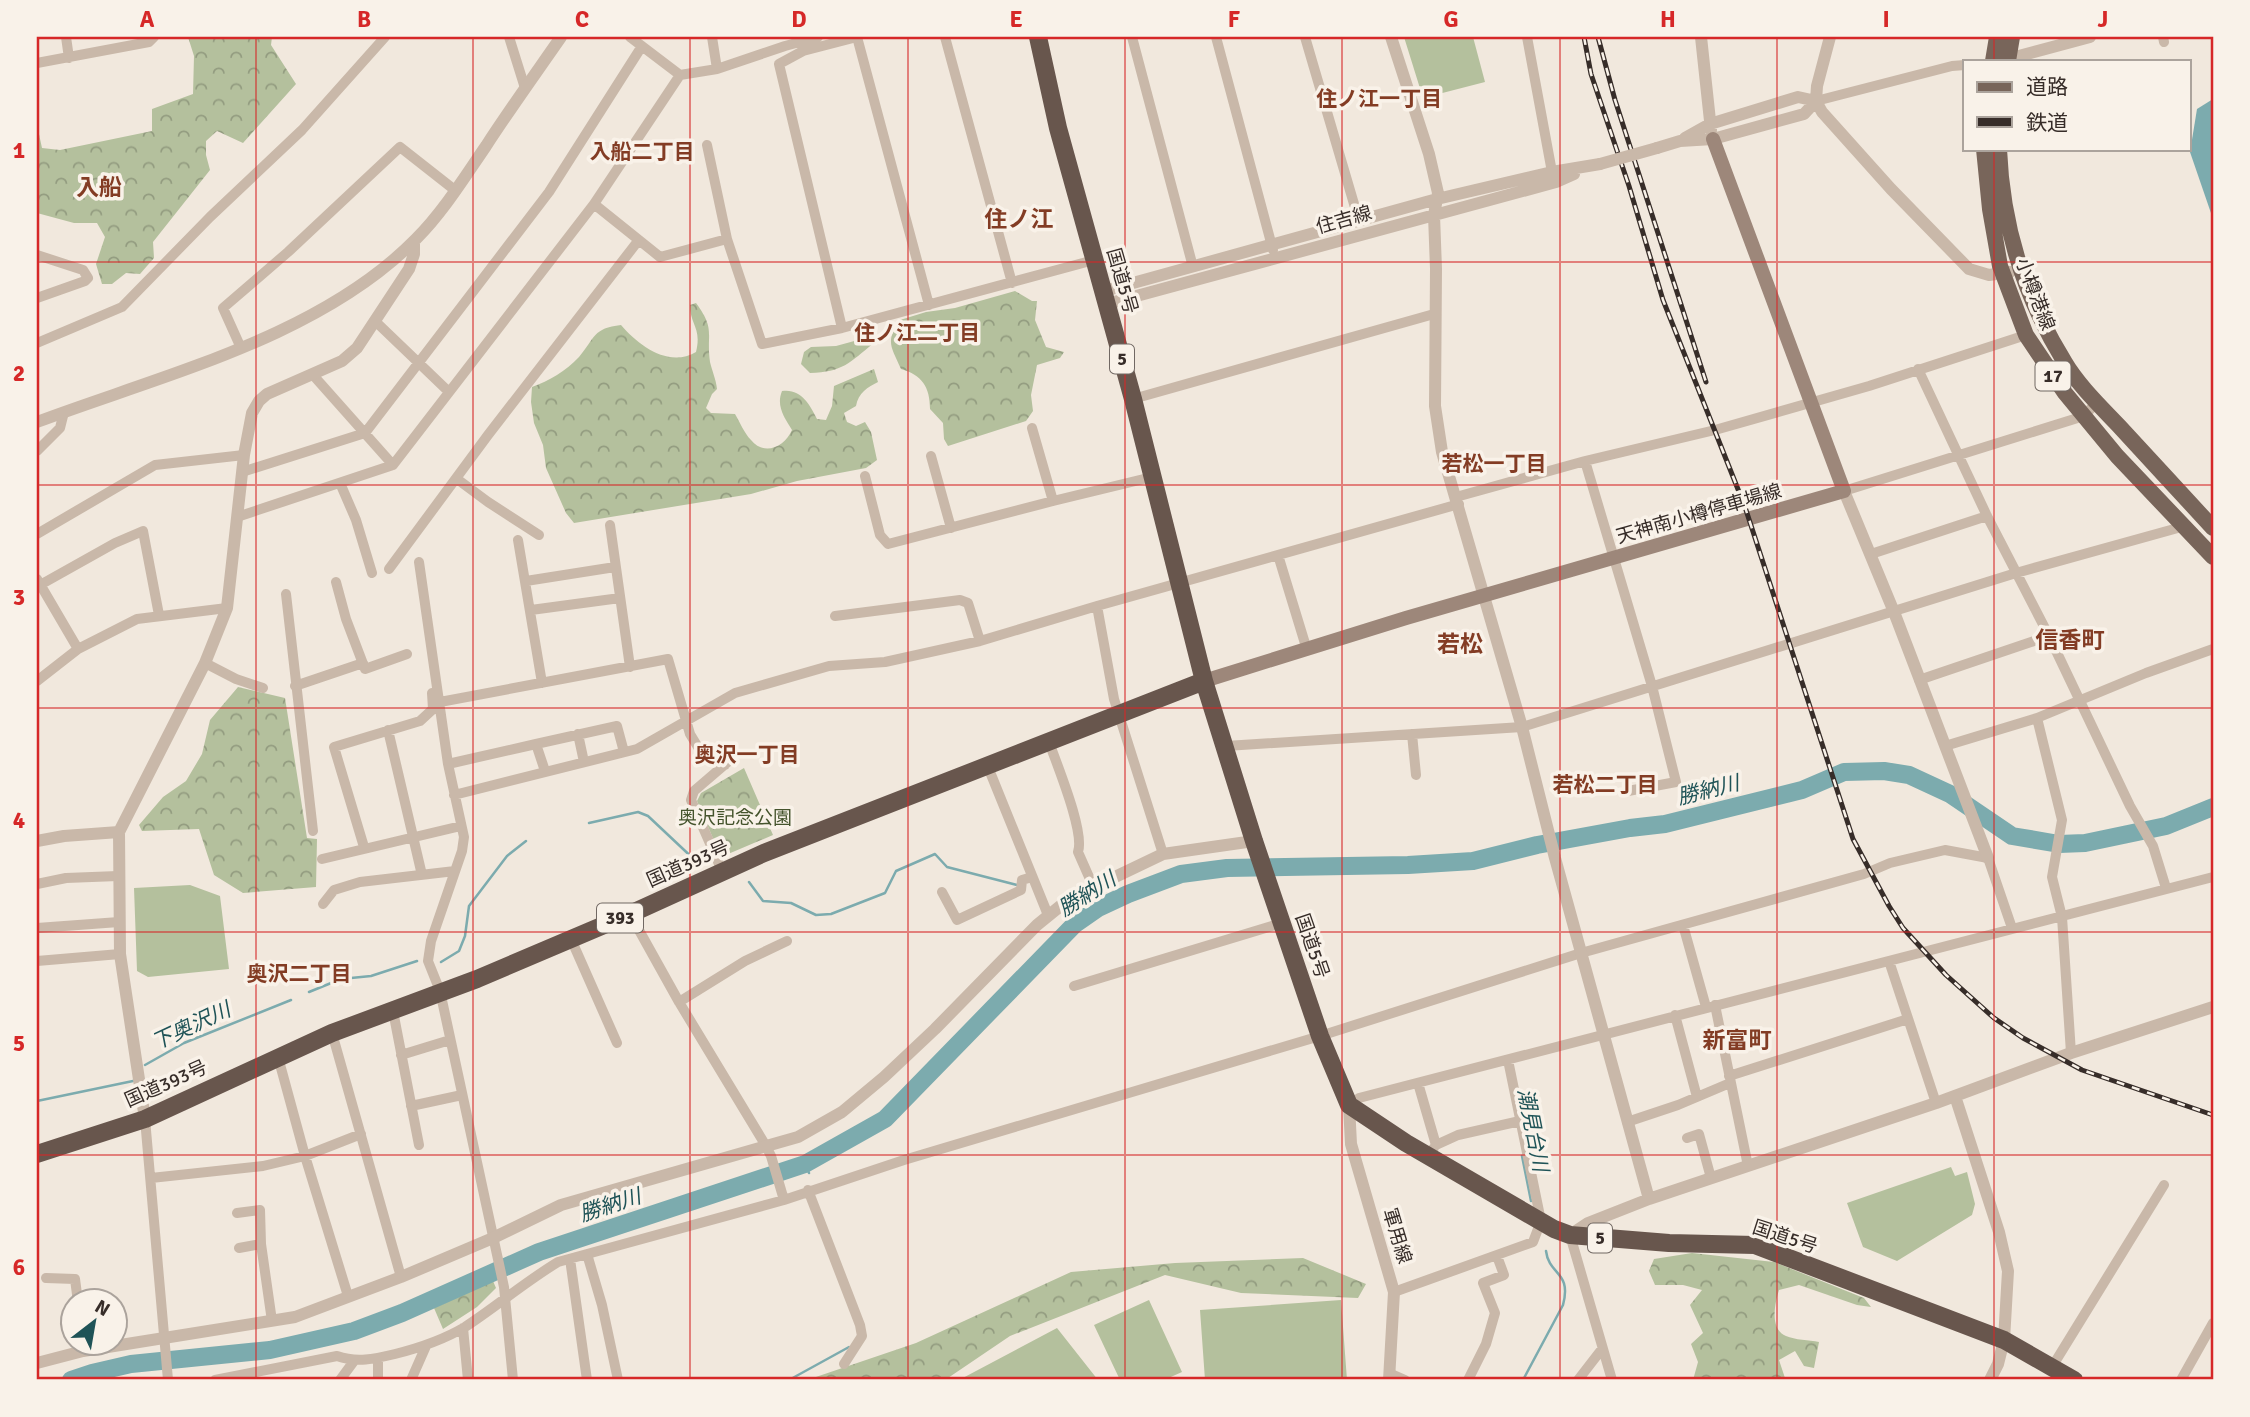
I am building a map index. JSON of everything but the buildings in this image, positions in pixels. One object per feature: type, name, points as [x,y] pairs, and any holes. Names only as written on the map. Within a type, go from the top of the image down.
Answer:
[{"type":"highway","name":"国道5号","points":[[1038,37],[1058,128],[1133,399],[1204,681],[1254,841],[1320,1036],[1349,1105],[1406,1143],[1432,1149],[1541,1221],[1570,1236],[1669,1243],[1755,1245],[2004,1340],[2074,1380]]},
{"type":"highway","name":"国道393号","points":[[37,1154],[145,1119],[332,1033],[477,979],[630,914],[722,871],[1204,681]]},
{"type":"main road","points":[[1997,37],[2002,60]]},
{"type":"main road","points":[[2002,60],[2012,37]]},
{"type":"main road","points":[[1712,131],[1844,491]]},
{"type":"main road","name":"小樽港線","points":[[1984,150],[1993,232],[2011,272],[2031,300],[2065,363],[2097,402],[2213,528]]},
{"type":"main road","name":"小樽港線","points":[[1999,150],[2011,272],[2026,335],[2084,416],[2213,557]]},
{"type":"main road","name":"天神南小樽停車場線","points":[[1204,681],[1844,491]]},
{"type":"street","points":[[66,37],[69,58]]},
{"type":"street","points":[[37,64],[149,42],[154,37]]},
{"type":"street","points":[[37,343],[122,307],[209,217],[302,130],[385,37]]},
{"type":"street","points":[[509,37],[525,88]]},
{"type":"street","points":[[37,422],[241,348],[318,312],[348,294],[414,241],[456,191],[561,37]]},
{"type":"street","points":[[630,37],[680,75],[718,69],[785,41],[818,37]]},
{"type":"street","points":[[712,37],[718,69]]},
{"type":"street","points":[[842,328],[779,64],[803,51],[858,37],[929,305]]},
{"type":"street","points":[[945,37],[1012,283]]},
{"type":"street","points":[[1132,37],[1193,267]]},
{"type":"street","points":[[1216,37],[1275,259]]},
{"type":"street","points":[[1306,37],[1359,221]]},
{"type":"street","points":[[1391,37],[1429,154],[1437,192],[1433,215],[1436,269],[1434,314],[1436,406],[1442,452],[1522,727],[1649,1199]]},
{"type":"street","points":[[1527,37],[1552,172]]},
{"type":"street","points":[[1701,37],[1712,131]]},
{"type":"street","points":[[1830,37],[1817,86],[1816,101],[1822,112],[1891,189],[1969,269],[1989,275],[2011,272]]},
{"type":"street","points":[[2005,60],[2072,39],[2090,37]]},
{"type":"street","points":[[242,472],[365,433],[549,192],[642,46]]},
{"type":"street","points":[[1816,101],[1963,65]]},
{"type":"street","points":[[237,517],[393,465],[594,204],[680,75]]},
{"type":"street","name":"住吉線","points":[[1105,297],[1193,267],[1437,200],[1552,172],[1595,165],[1712,131],[1804,114],[1816,101]]},
{"type":"street","points":[[707,145],[727,239],[762,344],[842,328],[1094,260]]},
{"type":"street","points":[[241,348],[223,308],[288,252],[400,147],[456,191]]},
{"type":"street","name":"住吉線","points":[[1105,297],[1275,259],[1556,182],[1595,165]]},
{"type":"street","points":[[594,204],[660,257],[727,239]]},
{"type":"street","points":[[168,1380],[145,1119],[120,954],[119,832],[205,663],[227,608],[244,455],[252,413],[258,401],[267,394],[313,375],[342,360],[356,348],[409,269],[414,254],[414,241]]},
{"type":"street","points":[[389,569],[488,435],[638,241]]},
{"type":"street","points":[[37,255],[83,270],[88,278],[37,298]]},
{"type":"street","points":[[1133,399],[1434,314]]},
{"type":"street","points":[[375,321],[449,393]]},
{"type":"street","points":[[454,794],[624,752],[646,744],[735,693],[829,666],[885,662],[980,641],[1278,555],[1585,461],[1715,430],[1811,402],[2026,335]]},
{"type":"street","points":[[1917,369],[2130,806],[2153,846],[2166,888]]},
{"type":"street","points":[[313,375],[393,465]]},
{"type":"street","points":[[2012,928],[1961,784],[1844,491],[2084,416],[2097,402]]},
{"type":"street","points":[[37,451],[60,428],[64,412]]},
{"type":"street","points":[[1032,428],[1053,501]]},
{"type":"street","points":[[37,534],[155,465],[244,455]]},
{"type":"street","points":[[931,456],[951,528]]},
{"type":"street","points":[[1585,461],[1652,686],[1676,782],[1628,791]]},
{"type":"street","points":[[865,476],[880,535],[888,544],[1153,477]]},
{"type":"street","points":[[457,479],[539,535]]},
{"type":"street","points":[[340,483],[356,520],[372,573]]},
{"type":"street","points":[[1871,554],[1987,516]]},
{"type":"street","points":[[610,525],[630,667]]},
{"type":"street","points":[[1226,746],[1522,727],[2016,573],[2185,526]]},
{"type":"street","points":[[78,649],[38,582],[143,531],[159,615]]},
{"type":"street","points":[[518,540],[542,683]]},
{"type":"street","points":[[1278,555],[1307,650]]},
{"type":"street","points":[[419,562],[448,764],[464,837],[455,872],[430,941],[428,961],[440,991],[505,1292],[513,1380]]},
{"type":"street","points":[[526,581],[615,567]]},
{"type":"street","points":[[337,582],[346,619],[365,669],[407,654]]},
{"type":"street","points":[[286,594],[313,831]]},
{"type":"street","points":[[531,610],[621,598]]},
{"type":"street","points":[[835,616],[960,600],[968,603],[980,641]]},
{"type":"street","points":[[1097,606],[1119,715],[1163,854]]},
{"type":"street","points":[[37,681],[78,649],[136,619],[227,608]]},
{"type":"street","points":[[1919,680],[2049,636]]},
{"type":"street","points":[[1945,746],[2037,718],[2146,673],[2213,649]]},
{"type":"street","points":[[440,702],[668,659],[690,734],[704,757],[727,763],[694,791],[691,800],[722,871]]},
{"type":"street","points":[[205,663],[236,679],[263,688]]},
{"type":"street","points":[[295,686],[363,663]]},
{"type":"street","points":[[364,847],[334,747],[427,717],[433,709],[432,680],[436,674]]},
{"type":"street","points":[[2037,718],[2062,820],[2052,864],[2052,877],[2062,917],[2071,1053]]},
{"type":"street","points":[[448,764],[617,726],[624,752]]},
{"type":"street","points":[[388,730],[422,875]]},
{"type":"street","points":[[578,734],[584,762]]},
{"type":"street","points":[[1412,734],[1416,775]]},
{"type":"street","points":[[1049,742],[1074,815],[1081,844],[1078,852],[1093,886]]},
{"type":"street","points":[[536,744],[545,771]]},
{"type":"street","points":[[988,767],[1048,915]]},
{"type":"street","points":[[322,859],[461,826]]},
{"type":"street","points":[[37,841],[119,832]]},
{"type":"street","points":[[130,1345],[165,1343],[295,1317],[495,1244],[561,1205],[769,1151],[842,1112],[935,1029],[1048,915],[1069,898],[1163,854],[1254,841]]},
{"type":"street","points":[[215,1380],[242,1378],[337,1356],[354,1361],[426,1346],[463,1328],[505,1292],[558,1262],[1320,1036],[1581,953],[1864,874],[1890,863],[1945,850],[1986,851]]},
{"type":"street","points":[[323,904],[334,890],[360,882],[455,872]]},
{"type":"street","points":[[37,884],[66,878],[118,876]]},
{"type":"street","points":[[942,892],[957,920],[1021,890],[1022,880],[1032,877]]},
{"type":"street","points":[[1349,1105],[1359,1098],[2213,877]]},
{"type":"street","points":[[630,914],[769,1151],[783,1196]]},
{"type":"street","points":[[37,928],[119,922]]},
{"type":"street","points":[[1074,986],[1282,923]]},
{"type":"street","points":[[1683,925],[1710,1006],[1748,1166]]},
{"type":"street","points":[[570,939],[617,1043]]},
{"type":"street","points":[[680,1002],[745,961],[787,941]]},
{"type":"street","points":[[37,961],[120,954]]},
{"type":"street","points":[[1889,961],[1936,1103]]},
{"type":"street","points":[[1612,1380],[1570,1236],[1588,1223],[1649,1199],[1936,1103],[2071,1053],[2213,1007]]},
{"type":"street","points":[[393,1011],[419,1144]]},
{"type":"street","points":[[1675,1015],[1697,1097]]},
{"type":"street","points":[[1627,1122],[1697,1097],[1729,1080],[1908,1019]]},
{"type":"street","points":[[332,1033],[401,1278]]},
{"type":"street","points":[[401,1055],[450,1040]]},
{"type":"street","points":[[278,1058],[348,1296]]},
{"type":"street","points":[[1394,1292],[1533,1242],[1541,1221],[1517,1122],[1508,1059]]},
{"type":"street","points":[[1418,1083],[1432,1149],[1458,1135],[1517,1122]]},
{"type":"street","points":[[411,1106],[462,1094]]},
{"type":"street","points":[[1955,1096],[1999,1231],[2008,1271],[2004,1340],[1998,1364],[1990,1380]]},
{"type":"street","name":"軍用線","points":[[1349,1105],[1351,1144],[1394,1292],[1389,1377]]},
{"type":"street","points":[[1687,1138],[1699,1134],[1711,1178]]},
{"type":"street","points":[[151,1178],[263,1166],[305,1156],[361,1135]]},
{"type":"street","points":[[2052,1367],[2164,1185]]},
{"type":"street","points":[[808,1190],[860,1325],[862,1336],[844,1364]]},
{"type":"street","points":[[237,1213],[260,1210],[261,1244],[272,1321]]},
{"type":"street","points":[[239,1248],[261,1244]]},
{"type":"street","points":[[587,1254],[602,1305],[618,1380]]},
{"type":"street","points":[[1468,1380],[1486,1344],[1495,1313],[1483,1283],[1504,1275],[1497,1256]]},
{"type":"street","points":[[570,1259],[587,1380]]},
{"type":"street","points":[[46,1278],[75,1279],[76,1288]]},
{"type":"street","points":[[2180,1380],[2213,1323]]},
{"type":"street","points":[[463,1328],[468,1380]]},
{"type":"street","points":[[411,1380],[426,1346]]},
{"type":"street","points":[[1578,1380],[1602,1349]]},
{"type":"street","points":[[37,1363],[60,1355]]},
{"type":"street","points":[[378,1358],[378,1380]]},
{"type":"street","points":[[340,1380],[354,1361]]},
{"type":"street","points":[[1389,1377],[1405,1380]]},
{"type":"green space","points":[[188,37],[272,37],[271,45],[296,84],[243,143],[217,131],[206,141],[210,170],[153,242],[154,258],[140,274],[126,273],[112,284],[102,284],[96,264],[105,237],[97,223],[74,223],[37,213],[37,125],[42,148],[60,150],[152,131],[152,109],[193,94],[194,56]]},
{"type":"green space","points":[[1404,37],[1473,37],[1485,82],[1423,98]]},
{"type":"green space","points":[[1015,291],[1037,301],[1035,320],[1046,347],[1064,352],[1060,358],[1037,365],[1031,395],[1033,411],[1026,421],[948,446],[944,439],[943,423],[930,409],[923,383],[901,369],[892,349],[892,334],[900,320]]},
{"type":"green space","points":[[696,303],[708,326],[710,362],[717,389],[706,408],[711,413],[735,414],[751,440],[768,449],[780,445],[792,430],[780,407],[782,391],[799,395],[808,403],[817,419],[826,420],[832,406],[834,386],[874,369],[878,382],[867,388],[856,406],[844,413],[847,422],[856,426],[865,422],[871,432],[877,460],[866,468],[797,481],[751,494],[574,523],[566,513],[546,468],[543,445],[534,423],[532,387],[563,371],[579,357],[600,331],[612,326],[621,325],[646,347],[665,356],[686,356],[696,352],[698,337],[690,305]]},
{"type":"green space","points":[[869,337],[874,343],[838,368],[810,373],[801,364],[804,352],[811,347],[836,346]]},
{"type":"green space","points":[[238,687],[285,698],[307,838],[317,839],[316,887],[243,893],[214,875],[199,829],[142,831],[139,825],[163,797],[186,781],[202,754],[210,720]]},
{"type":"green space","name":"奥沢記念公園","points":[[744,768],[773,835],[721,857],[697,801],[701,793]]},
{"type":"green space","points":[[190,885],[220,896],[229,969],[148,977],[137,971],[134,888]]},
{"type":"green space","points":[[1951,1167],[1955,1176],[1967,1172],[1975,1204],[1972,1215],[1897,1261],[1863,1247],[1847,1203]]},
{"type":"green space","points":[[1692,1253],[1774,1262],[1864,1298],[1871,1307],[1857,1305],[1799,1285],[1779,1290],[1775,1315],[1777,1328],[1786,1336],[1819,1342],[1814,1368],[1804,1366],[1795,1351],[1779,1360],[1788,1380],[1693,1380],[1698,1362],[1691,1344],[1703,1333],[1690,1305],[1702,1290],[1683,1285],[1655,1285],[1649,1271],[1654,1259]]},
{"type":"green space","points":[[1303,1258],[1366,1284],[1358,1298],[1241,1293],[1165,1275],[1010,1336],[945,1380],[807,1380],[916,1343],[1071,1272],[1175,1263]]},
{"type":"green space","points":[[493,1281],[496,1288],[477,1307],[443,1329],[434,1308]]},
{"type":"green space","points":[[1149,1300],[1182,1372],[1164,1380],[1120,1380],[1094,1325]]},
{"type":"green space","points":[[1341,1300],[1347,1380],[1205,1380],[1200,1310]]},
{"type":"green space","points":[[1057,1328],[1098,1380],[959,1380]]},
{"type":"water","points":[[2213,99],[2213,219],[2190,152],[2197,109]]},
{"type":"waterway","name":"勝納川","points":[[71,1380],[131,1364],[270,1350],[354,1331],[402,1313],[539,1252],[805,1164],[885,1119],[1075,924],[1098,908],[1181,874],[1227,868],[1408,865],[1473,861],[1537,845],[1665,824],[1802,790],[1844,772],[1884,771],[1909,775],[1950,794],[2012,836],[2059,844],[2085,843],[2166,826],[2213,807]]},
{"type":"waterway","name":"下奥沢川","points":[[589,823],[638,812],[648,816],[699,864]]},
{"type":"waterway","points":[[441,962],[459,951],[465,936],[469,906],[507,856],[526,841]]},
{"type":"waterway","name":"下奥沢川","points":[[749,882],[763,901],[791,903],[816,915],[831,914],[885,893],[896,871],[935,854],[947,867],[1017,885]]},
{"type":"waterway","name":"下奥沢川","points":[[309,992],[341,979],[371,976],[417,961]]},
{"type":"waterway","name":"下奥沢川","points":[[145,1065],[184,1043],[291,1000]]},
{"type":"waterway","points":[[37,1101],[133,1081]]},
{"type":"waterway","name":"潮見台川","points":[[1522,1156],[1531,1201]]},
{"type":"waterway","points":[[805,1164],[809,1173]]},
{"type":"waterway","name":"潮見台川","points":[[1523,1380],[1563,1305],[1565,1294],[1565,1286],[1551,1265],[1546,1251]]},
{"type":"waterway","points":[[789,1380],[849,1347]]},
{"type":"railway","points":[[1584,37],[1591,74],[1629,186],[1663,300],[1745,507],[1853,839],[1889,906],[1903,928],[1946,975],[1994,1018],[2023,1038],[2082,1070],[2213,1115]]},
{"type":"railway","points":[[1598,37],[1615,100],[1706,382]]},
{"type":"district","name":"住ノ江一丁目","points":[[1379,99]]},
{"type":"district","name":"入船二丁目","points":[[642,152]]},
{"type":"district","name":"入船","points":[[99,187]]},
{"type":"district","name":"住ノ江","points":[[1019,219]]},
{"type":"district","name":"住ノ江二丁目","points":[[917,333]]},
{"type":"district","name":"若松一丁目","points":[[1494,464]]},
{"type":"district","name":"信香町","points":[[2070,640]]},
{"type":"district","name":"若松","points":[[1460,644]]},
{"type":"district","name":"奥沢一丁目","points":[[747,755]]},
{"type":"district","name":"若松二丁目","points":[[1605,785]]},
{"type":"district","name":"奥沢二丁目","points":[[299,974]]},
{"type":"district","name":"新富町","points":[[1737,1040]]}]
